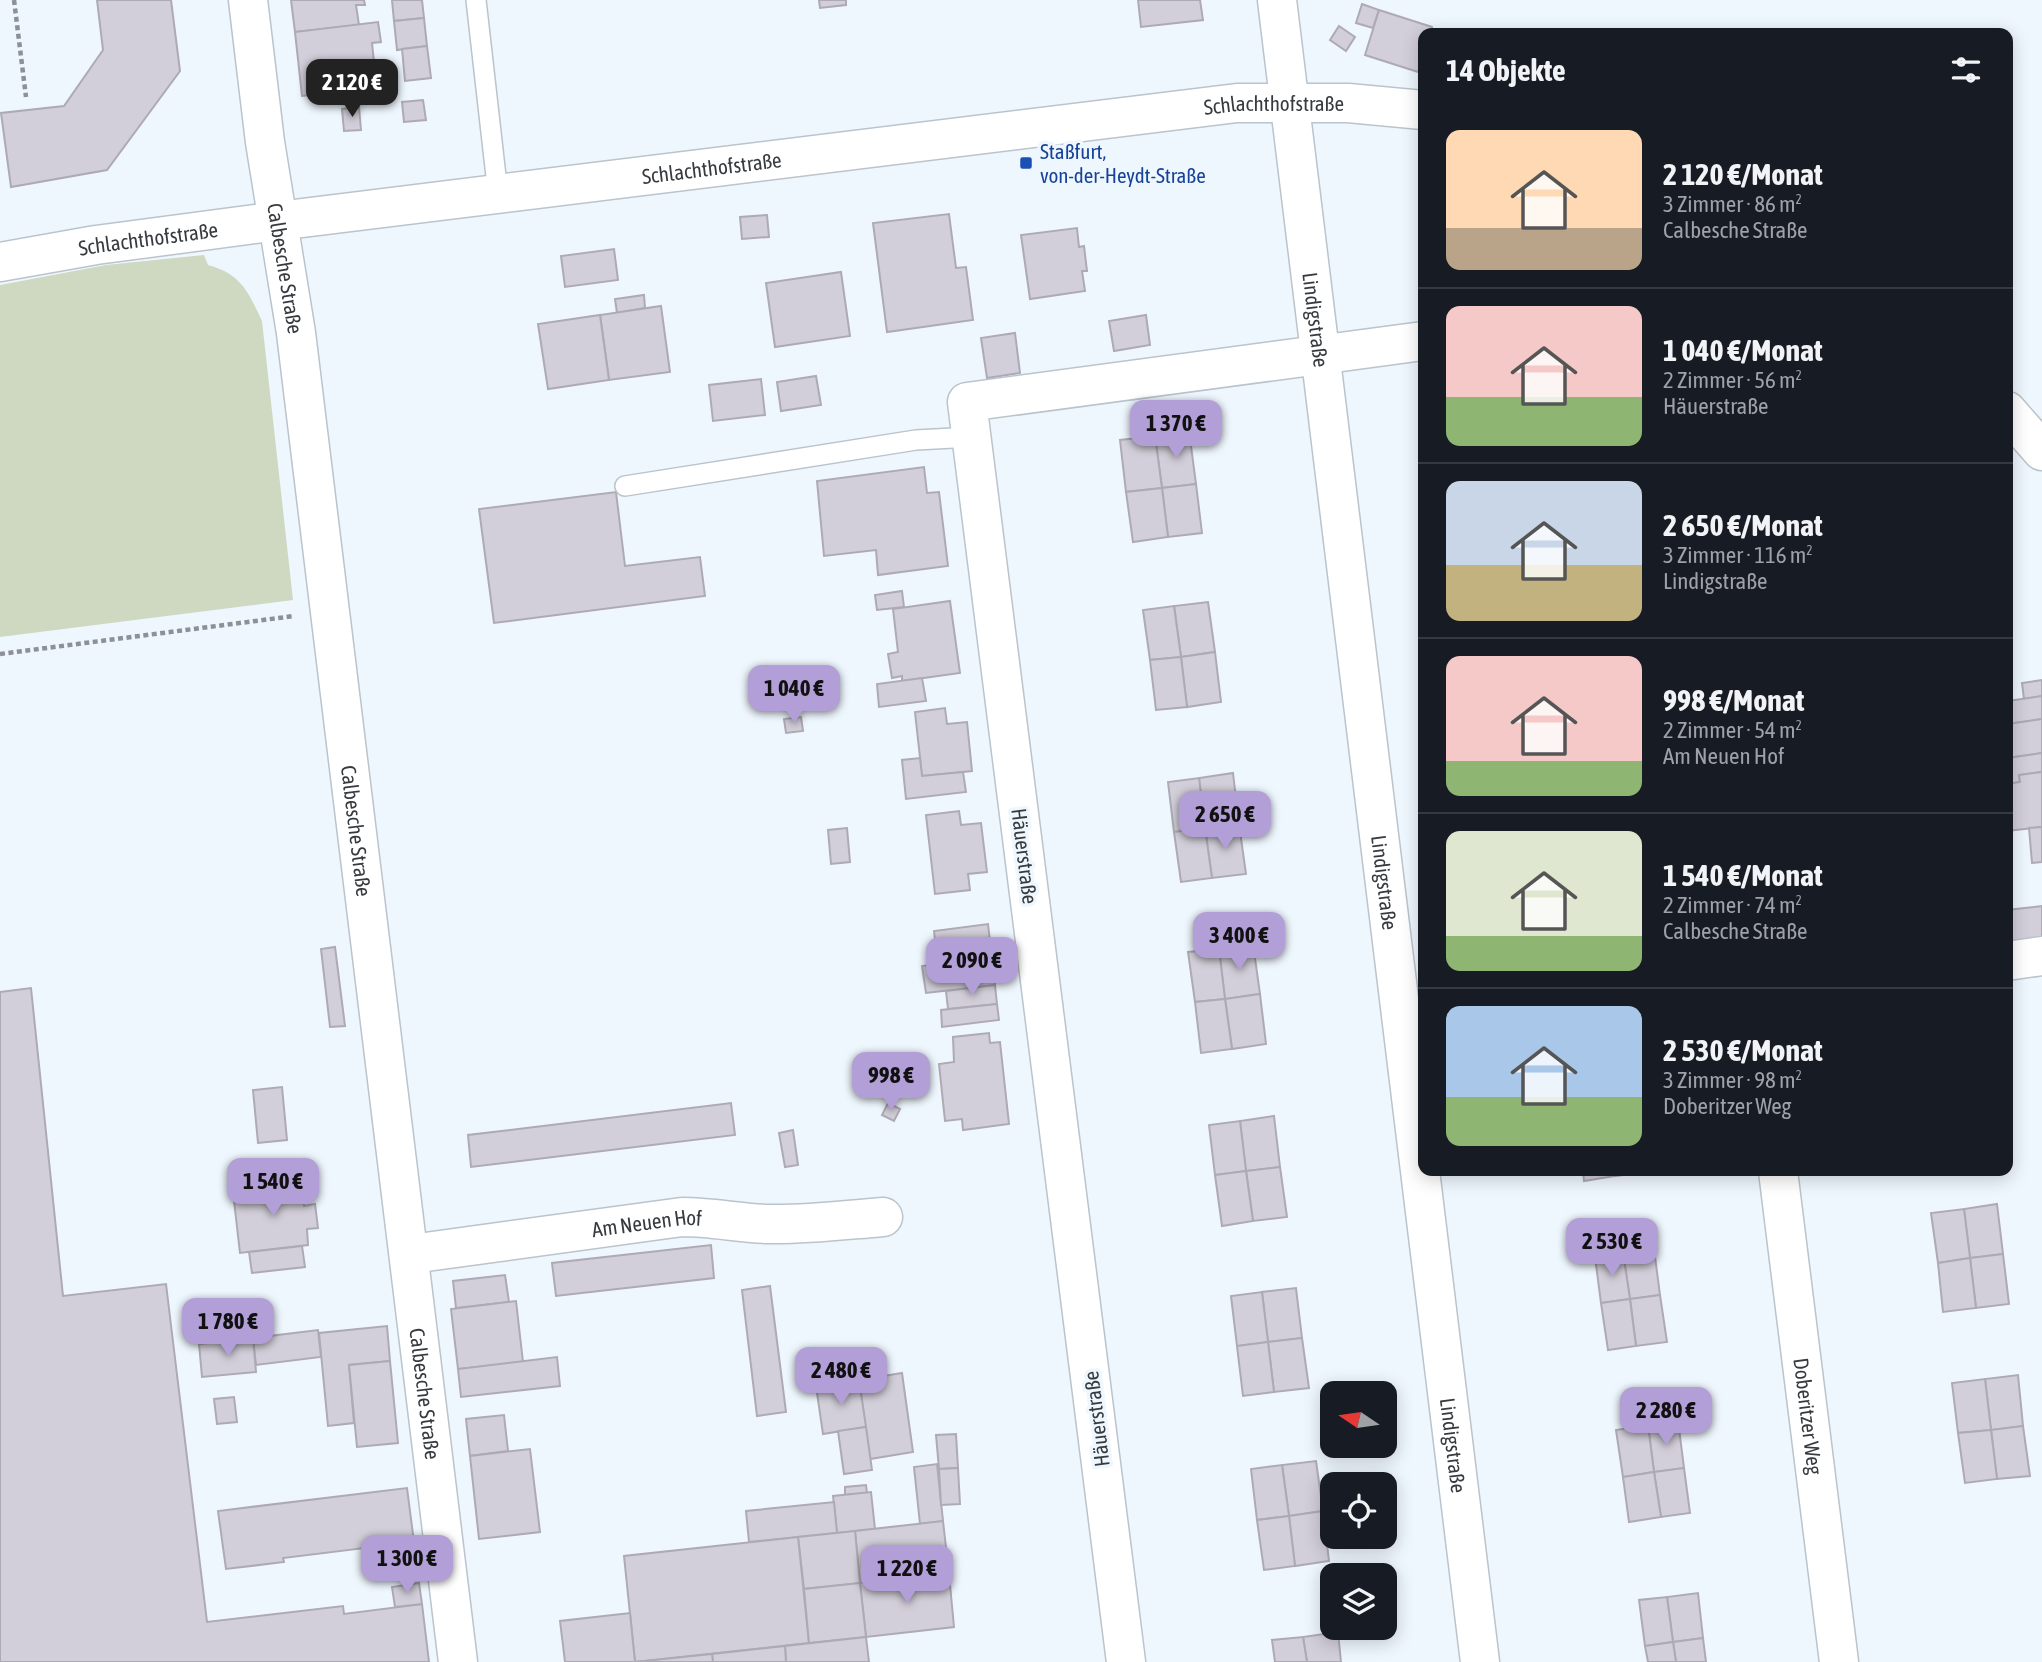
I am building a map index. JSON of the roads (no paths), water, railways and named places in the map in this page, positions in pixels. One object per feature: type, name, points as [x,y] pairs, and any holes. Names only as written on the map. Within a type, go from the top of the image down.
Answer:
[{"type":"street","name":"Calbesche Straße","points":[[248,0],[278,221],[289,278],[411,1254],[458,1662]]},
{"type":"street","name":"Lindigstraße","points":[[1277,0],[1418,1161]]},
{"type":"street","name":"Schlachthofstraße","points":[[0,262],[278,221],[1237,103],[1348,103],[1418,110]]},
{"type":"street","points":[[1318,353],[1418,342]]},
{"type":"street","name":"Häuerstraße","points":[[1126,1662],[967,402],[1318,353]]},
{"type":"street","points":[[2013,418],[2042,451]]},
{"type":"street","points":[[2013,960],[2042,956]]},
{"type":"street","name":"Lindigstraße","points":[[1420,1176],[1480,1662]]},
{"type":"street","name":"Doberitzer Weg","points":[[1778,1176],[1839,1662]]},
{"type":"street","name":"Am Neuen Hof","points":[[411,1254],[682,1217],[710,1217],[739,1223],[773,1224],[883,1217]]},
{"type":"lane","points":[[476,0],[498,194]]},
{"type":"lane","points":[[625,486],[903,442],[972,437]]},
{"type":"place","name":"Staßfurt, von-der-Heydt-Straße","points":[[1026,163]]}]
